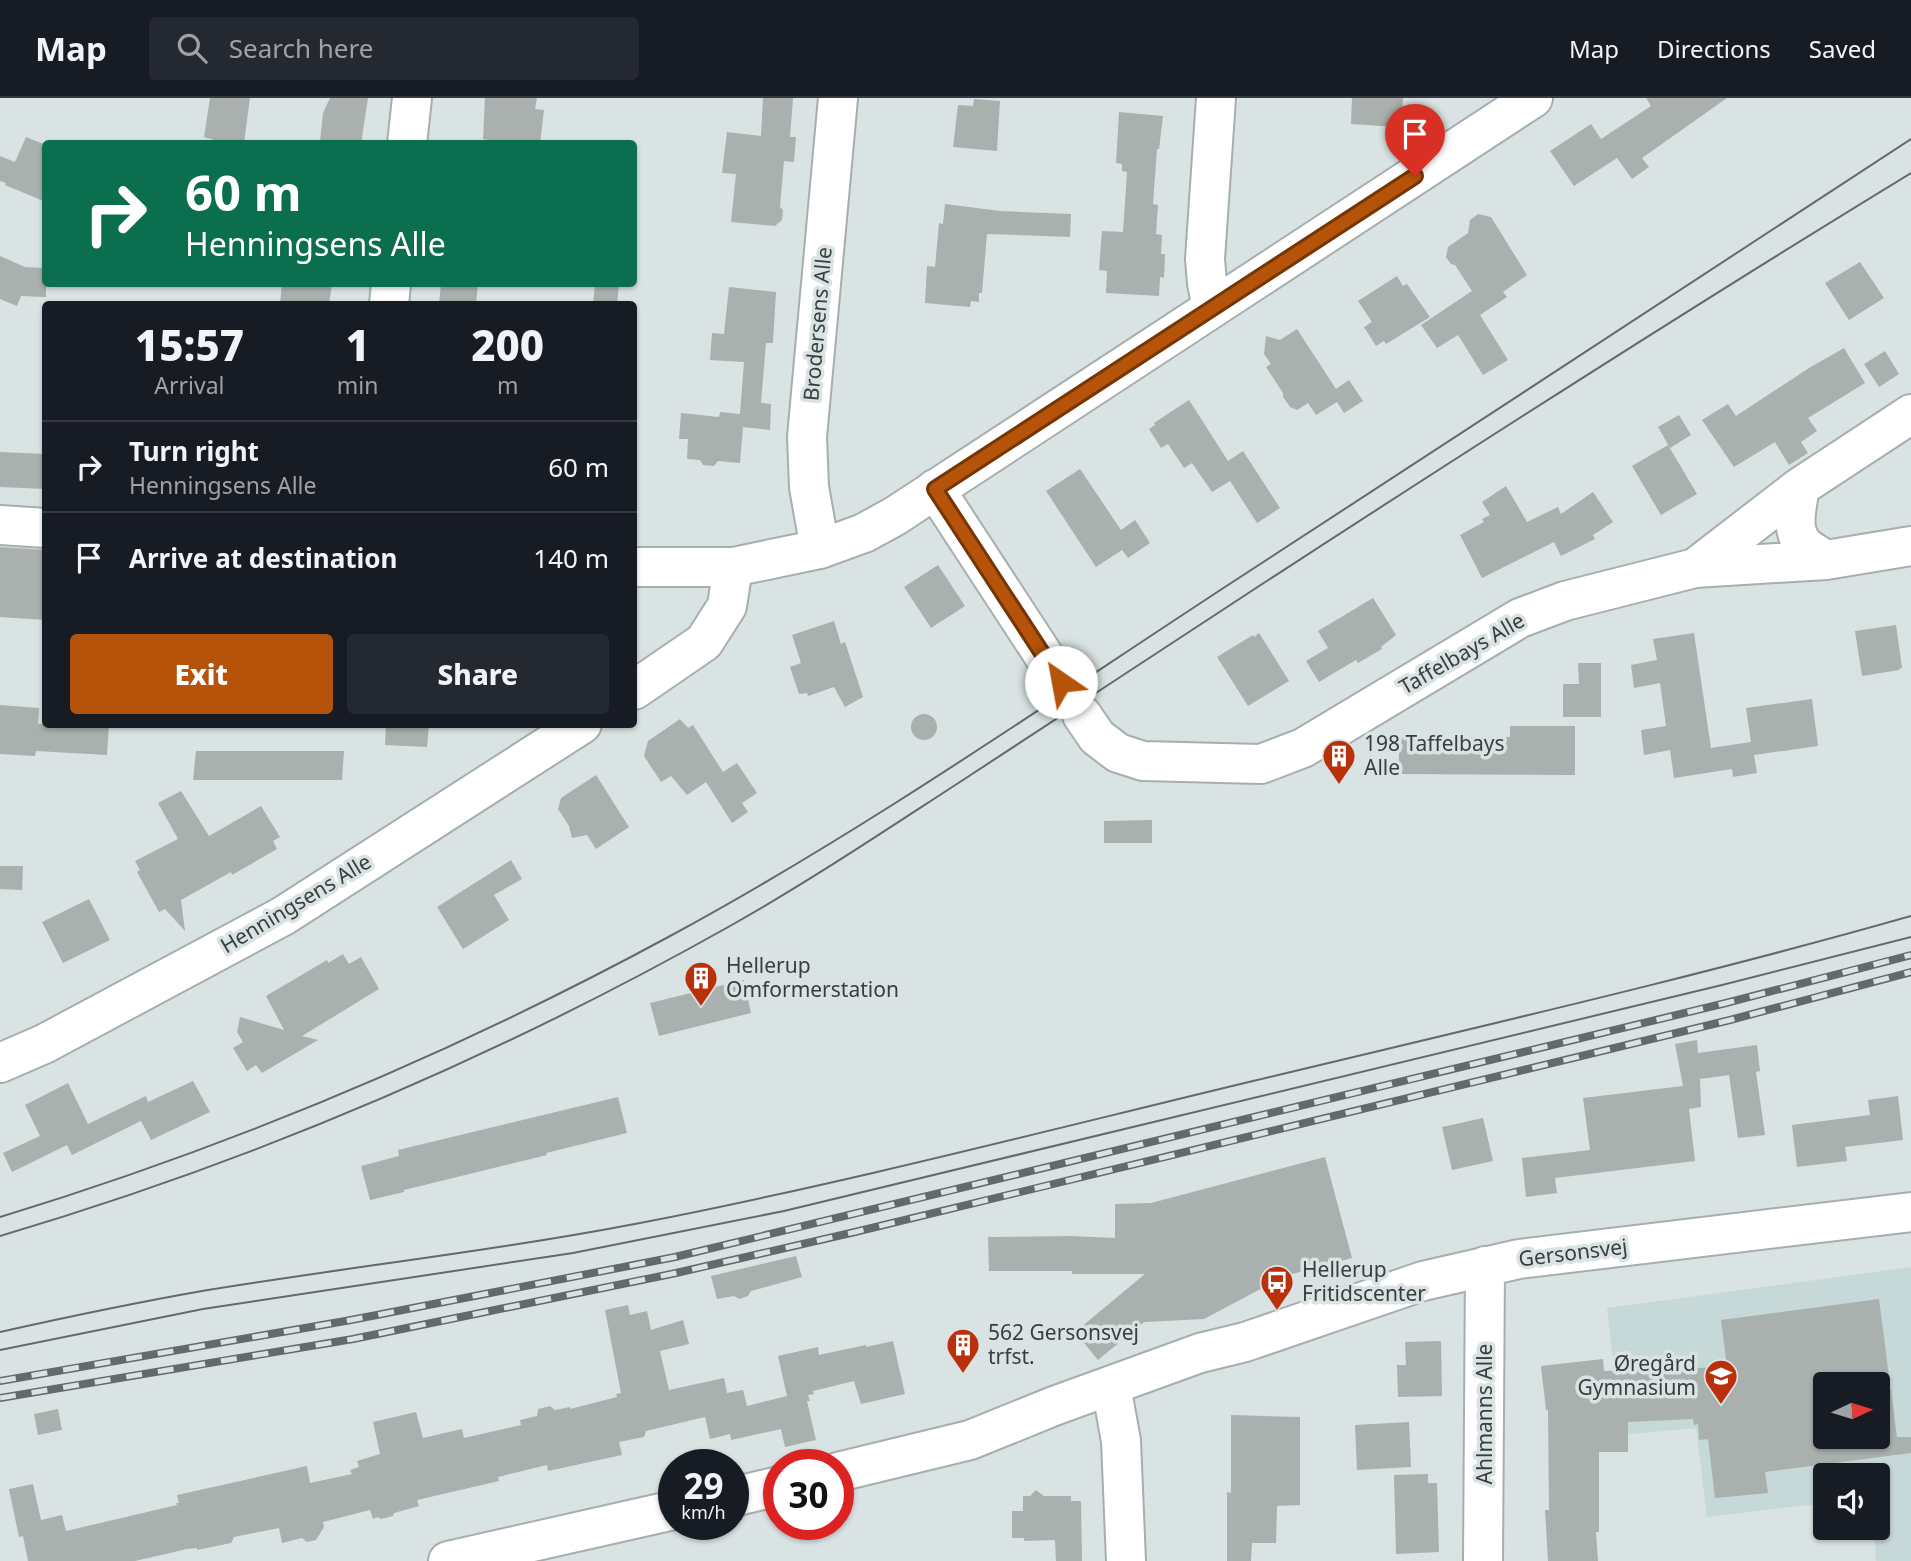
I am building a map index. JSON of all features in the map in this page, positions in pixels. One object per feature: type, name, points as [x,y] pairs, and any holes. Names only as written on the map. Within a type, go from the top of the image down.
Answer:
[{"type":"street","points":[[407,140],[412,98]]},
{"type":"street","name":"Brodersens Alle","points":[[820,550],[809,487],[807,438],[838,98]]},
{"type":"street","points":[[1212,308],[1205,259],[1216,98]]},
{"type":"street","points":[[637,567],[733,568],[820,550],[864,533],[895,516],[1533,98]]},
{"type":"street","points":[[1695,568],[1800,487],[1911,414]]},
{"type":"street","points":[[1800,487],[1795,525],[1798,536],[1805,547],[1826,560]]},
{"type":"street","points":[[935,489],[1061,682]]},
{"type":"street","points":[[0,525],[42,528]]},
{"type":"street","name":"Taffelbays Alle","points":[[1082,715],[1097,737],[1118,753],[1143,761],[1261,764],[1303,748],[1520,618],[1565,601],[1695,568],[1826,560],[1911,546]]},
{"type":"street","points":[[637,688],[704,642],[727,606],[733,568]]},
{"type":"street","name":"Henningsens Alle","points":[[0,1063],[44,1044],[283,916],[576,728]]},
{"type":"street","name":"Gersonsvej","points":[[854,1468],[970,1440],[1055,1406],[1113,1398],[1200,1353],[1245,1342],[1423,1281],[1519,1259],[1911,1212]]},
{"type":"street","name":"Ahlmanns Alle","points":[[1483,1561],[1485,1266]]},
{"type":"street","points":[[1113,1398],[1121,1441],[1126,1561]]},
{"type":"street","points":[[447,1561],[658,1514]]},
{"type":"shaded area","name":"Øregård Gymnasium","points":[[1911,1267],[1911,1561],[1876,1561],[1875,1540],[1890,1540],[1890,1463],[1813,1463],[1813,1504],[1707,1517],[1696,1428],[1621,1435],[1607,1308]]},
{"type":"building","points":[[210,98],[250,98],[244,140],[214,140],[204,137]]},
{"type":"building","points":[[330,98],[368,98],[362,140],[320,140],[323,113]]},
{"type":"building","points":[[485,98],[537,98],[535,109],[544,110],[540,140],[483,139]]},
{"type":"building","points":[[763,98],[793,98],[790,137],[796,137],[794,162],[784,161],[780,207],[783,210],[782,220],[775,226],[731,222],[736,174],[722,173],[727,132],[761,136]]},
{"type":"building","points":[[1352,98],[1403,98],[1401,122],[1397,122],[1397,127],[1351,124]]},
{"type":"building","points":[[1646,98],[1727,98],[1642,158],[1649,167],[1632,179],[1617,158],[1574,186],[1550,151],[1591,124],[1601,139],[1651,106]]},
{"type":"building","points":[[974,99],[1000,101],[997,151],[953,147],[958,105],[973,106]]},
{"type":"building","points":[[1119,112],[1163,116],[1157,149],[1153,204],[1158,205],[1156,234],[1162,235],[1161,254],[1165,254],[1164,278],[1160,277],[1159,296],[1106,293],[1107,271],[1099,270],[1102,231],[1123,232],[1127,172],[1122,171],[1122,164],[1116,163]]},
{"type":"building","points":[[26,137],[42,143],[42,200],[0,181],[0,156],[15,162]]},
{"type":"building","points":[[945,204],[1000,211],[1071,214],[1070,237],[987,234],[979,302],[971,301],[970,307],[925,303],[927,266],[935,267],[939,223],[943,224]]},
{"type":"building","points":[[1478,214],[1491,217],[1527,275],[1503,292],[1507,297],[1480,315],[1508,360],[1483,375],[1458,335],[1437,348],[1421,325],[1472,291],[1455,265],[1446,257],[1448,247],[1468,233],[1470,220]]},
{"type":"building","points":[[0,256],[25,267],[42,268],[42,287],[46,287],[46,297],[21,296],[17,306],[0,299]]},
{"type":"building","points":[[1860,262],[1884,298],[1849,320],[1825,283]]},
{"type":"building","points":[[1397,276],[1403,286],[1407,284],[1430,317],[1386,344],[1384,341],[1376,346],[1364,327],[1372,322],[1358,301]]},
{"type":"building","points":[[282,287],[332,287],[329,301],[280,301]]},
{"type":"building","points":[[441,287],[478,287],[476,301],[439,301]]},
{"type":"building","points":[[595,287],[619,287],[617,301],[593,301]]},
{"type":"building","points":[[729,287],[776,292],[773,343],[766,343],[761,403],[771,404],[770,430],[743,427],[740,463],[718,461],[714,466],[703,465],[700,460],[687,459],[688,439],[679,439],[681,413],[719,417],[720,412],[740,414],[744,362],[710,360],[712,333],[724,334]]},
{"type":"building","points":[[1297,329],[1336,389],[1349,380],[1363,401],[1344,413],[1337,402],[1316,415],[1308,403],[1297,410],[1290,407],[1266,367],[1271,364],[1264,354],[1266,336],[1280,340]]},
{"type":"building","points":[[1844,348],[1865,383],[1808,418],[1817,431],[1801,442],[1808,453],[1789,465],[1775,442],[1734,467],[1702,420],[1728,404],[1736,416]]},
{"type":"building","points":[[1885,351],[1899,374],[1879,387],[1864,364]]},
{"type":"building","points":[[1189,400],[1228,461],[1243,451],[1280,508],[1257,523],[1230,481],[1212,492],[1192,463],[1184,468],[1168,444],[1161,448],[1149,429]]},
{"type":"building","points":[[1679,415],[1691,435],[1670,448],[1658,427]]},
{"type":"building","points":[[1668,445],[1697,494],[1661,515],[1632,466]]},
{"type":"building","points":[[0,452],[42,454],[42,489],[0,487]]},
{"type":"building","points":[[1080,469],[1121,530],[1135,520],[1150,543],[1128,558],[1122,550],[1096,567],[1046,491]]},
{"type":"building","points":[[1506,486],[1527,522],[1558,507],[1561,514],[1593,492],[1613,522],[1593,535],[1595,539],[1561,556],[1554,542],[1482,578],[1460,535],[1484,522],[1482,519],[1490,515],[1482,502]]},
{"type":"building","points":[[0,547],[42,550],[42,620],[0,617]]},
{"type":"building","points":[[938,565],[965,606],[931,628],[904,587]]},
{"type":"building","points":[[1373,598],[1396,635],[1381,647],[1382,649],[1358,663],[1356,660],[1319,682],[1306,661],[1328,648],[1318,631]]},
{"type":"building","points":[[834,621],[841,644],[845,642],[863,697],[845,707],[834,687],[808,696],[807,693],[799,694],[790,667],[801,663],[792,635]]},
{"type":"building","points":[[1896,625],[1902,668],[1862,676],[1855,631]]},
{"type":"building","points":[[1259,633],[1289,681],[1248,706],[1217,657]]},
{"type":"building","points":[[1694,633],[1711,748],[1751,742],[1746,708],[1812,699],[1818,746],[1754,755],[1757,773],[1733,777],[1732,769],[1674,778],[1670,750],[1644,755],[1641,730],[1666,726],[1660,683],[1634,688],[1631,665],[1657,660],[1653,639]]},
{"type":"building","points":[[1578,663],[1601,663],[1601,717],[1563,717],[1563,684],[1579,684]]},
{"type":"building","points":[[0,705],[39,708],[38,724],[42,724],[42,728],[109,728],[107,755],[36,751],[35,756],[0,754]]},
{"type":"building","points":[[924,714],[933,718],[937,727],[933,736],[924,740],[915,736],[911,727],[915,718]]},
{"type":"building","points":[[680,719],[688,728],[693,725],[723,772],[737,763],[757,793],[742,803],[748,812],[732,823],[706,782],[687,795],[671,776],[661,782],[644,756],[648,741]]},
{"type":"building","points":[[1510,726],[1575,726],[1575,775],[1399,774],[1399,737],[1510,737]]},
{"type":"building","points":[[386,728],[429,728],[427,747],[385,745]]},
{"type":"building","points":[[196,751],[344,751],[342,780],[193,780]]},
{"type":"building","points":[[596,775],[629,827],[596,849],[587,835],[572,838],[569,826],[558,809],[561,798]]},
{"type":"building","points":[[181,791],[209,836],[261,806],[280,837],[273,841],[277,849],[181,900],[185,931],[165,909],[159,912],[137,872],[140,870],[135,861],[178,839],[158,803]]},
{"type":"building","points":[[1152,820],[1152,843],[1104,843],[1104,821]]},
{"type":"building","points":[[511,860],[522,879],[494,895],[509,920],[463,949],[437,907]]},
{"type":"building","points":[[0,866],[23,866],[22,890],[0,889]]},
{"type":"building","points":[[89,899],[110,940],[63,963],[42,922]]},
{"type":"building","points":[[343,954],[349,964],[361,957],[379,989],[302,1036],[318,1040],[262,1073],[256,1065],[247,1071],[233,1048],[243,1042],[237,1032],[240,1017],[284,1030],[266,996],[327,960],[328,963]]},
{"type":"building","name":"Hellerup Omformerstation","points":[[744,980],[751,1013],[659,1036],[650,1003]]},
{"type":"building","points":[[1697,1040],[1698,1053],[1757,1045],[1760,1071],[1756,1072],[1765,1135],[1738,1138],[1729,1075],[1700,1079],[1701,1107],[1689,1109],[1695,1161],[1555,1178],[1557,1193],[1526,1197],[1522,1158],[1590,1150],[1583,1098],[1683,1086],[1675,1044]]},
{"type":"building","points":[[193,1081],[210,1112],[151,1140],[141,1121],[72,1155],[67,1145],[12,1172],[3,1153],[40,1136],[25,1105],[68,1083],[88,1124],[146,1096],[148,1102]]},
{"type":"building","points":[[1898,1096],[1903,1140],[1845,1147],[1847,1161],[1797,1167],[1792,1125],[1870,1115],[1868,1100]]},
{"type":"building","points":[[618,1097],[627,1133],[370,1200],[361,1166],[399,1156],[398,1150]]},
{"type":"building","points":[[1483,1118],[1493,1161],[1452,1170],[1442,1127]]},
{"type":"building","points":[[1325,1157],[1352,1258],[1285,1276],[1204,1319],[1144,1322],[1098,1360],[1075,1332],[1145,1274],[989,1271],[988,1237],[1115,1238],[1115,1204],[1151,1203]]},
{"type":"building","points":[[796,1256],[802,1277],[751,1291],[748,1296],[739,1299],[734,1296],[717,1299],[711,1276]]},
{"type":"building","points":[[1879,1299],[1888,1372],[1813,1372],[1813,1449],[1890,1449],[1891,1390],[1897,1437],[1911,1437],[1911,1453],[1834,1463],[1813,1463],[1813,1466],[1765,1472],[1768,1493],[1715,1498],[1708,1439],[1699,1440],[1698,1424],[1694,1425],[1693,1419],[1628,1422],[1628,1452],[1599,1452],[1599,1532],[1596,1532],[1598,1561],[1548,1561],[1545,1510],[1549,1510],[1548,1410],[1541,1366],[1603,1359],[1604,1371],[1727,1367],[1721,1320]]},
{"type":"building","points":[[628,1305],[630,1315],[647,1311],[651,1330],[683,1320],[689,1344],[660,1351],[669,1390],[724,1378],[727,1393],[743,1390],[747,1406],[787,1396],[778,1356],[818,1347],[819,1355],[893,1341],[905,1394],[861,1404],[854,1381],[813,1391],[814,1394],[808,1395],[810,1401],[807,1401],[816,1440],[785,1447],[781,1429],[731,1440],[730,1434],[710,1439],[705,1417],[646,1431],[644,1437],[619,1442],[622,1455],[548,1471],[547,1465],[498,1477],[499,1481],[417,1500],[419,1506],[381,1519],[373,1519],[370,1510],[323,1522],[324,1527],[316,1540],[307,1542],[302,1538],[282,1543],[279,1528],[234,1537],[231,1543],[197,1550],[187,1549],[135,1561],[28,1561],[23,1536],[19,1537],[9,1489],[33,1484],[41,1520],[62,1515],[66,1531],[177,1505],[177,1495],[307,1466],[310,1483],[352,1474],[350,1470],[359,1467],[357,1461],[380,1454],[373,1422],[416,1412],[423,1438],[462,1429],[464,1438],[521,1425],[520,1420],[537,1416],[538,1409],[550,1406],[555,1410],[570,1409],[617,1397],[616,1394],[621,1393],[605,1310]]},
{"type":"building","points":[[1441,1341],[1442,1396],[1398,1397],[1397,1365],[1406,1365],[1405,1342]]},
{"type":"building","points":[[58,1409],[62,1430],[38,1435],[34,1414]]},
{"type":"building","points":[[1231,1415],[1300,1417],[1300,1505],[1277,1506],[1276,1543],[1252,1543],[1251,1561],[1227,1561],[1227,1492],[1231,1493]]},
{"type":"building","points":[[1409,1422],[1411,1467],[1357,1470],[1355,1425]]},
{"type":"building","points":[[1428,1474],[1428,1483],[1437,1483],[1439,1552],[1396,1554],[1394,1475]]},
{"type":"building","points":[[1036,1490],[1044,1496],[1071,1496],[1071,1501],[1081,1501],[1082,1561],[1056,1561],[1055,1540],[1024,1541],[1024,1538],[1012,1538],[1012,1511],[1023,1511],[1023,1496],[1030,1496]]},
{"type":"tram line","points":[[0,1217],[173,1159],[343,1093],[591,978],[743,895],[952,767],[1911,139]]},
{"type":"tram line","points":[[0,1236],[189,1174],[374,1102],[554,1019],[730,926],[877,836],[1579,380],[1911,173]]},
{"type":"tram line","points":[[0,1332],[202,1291],[586,1233],[794,1191],[1583,1002],[1911,916]]},
{"type":"tram line","points":[[0,1350],[203,1309],[573,1253],[784,1211],[1911,937]]},
{"type":"railway","points":[[0,1381],[351,1320],[675,1257],[1726,1003],[1911,955]]},
{"type":"railway","points":[[0,1398],[353,1339],[676,1273],[1730,1020],[1911,972]]},
{"type":"place","name":"198 Taffelbays Alle","points":[[1339,786]]},
{"type":"place","name":"Hellerup Omformerstation","points":[[701,1008]]},
{"type":"place","name":"Hellerup Fritidscenter","points":[[1277,1312]]},
{"type":"place","name":"562 Gersonsvej trfst.","points":[[963,1375]]},
{"type":"place","name":"Øregård Gymnasium","points":[[1721,1406]]},
{"type":"route","points":[[1061,682],[935,489],[1415,176]]}]
